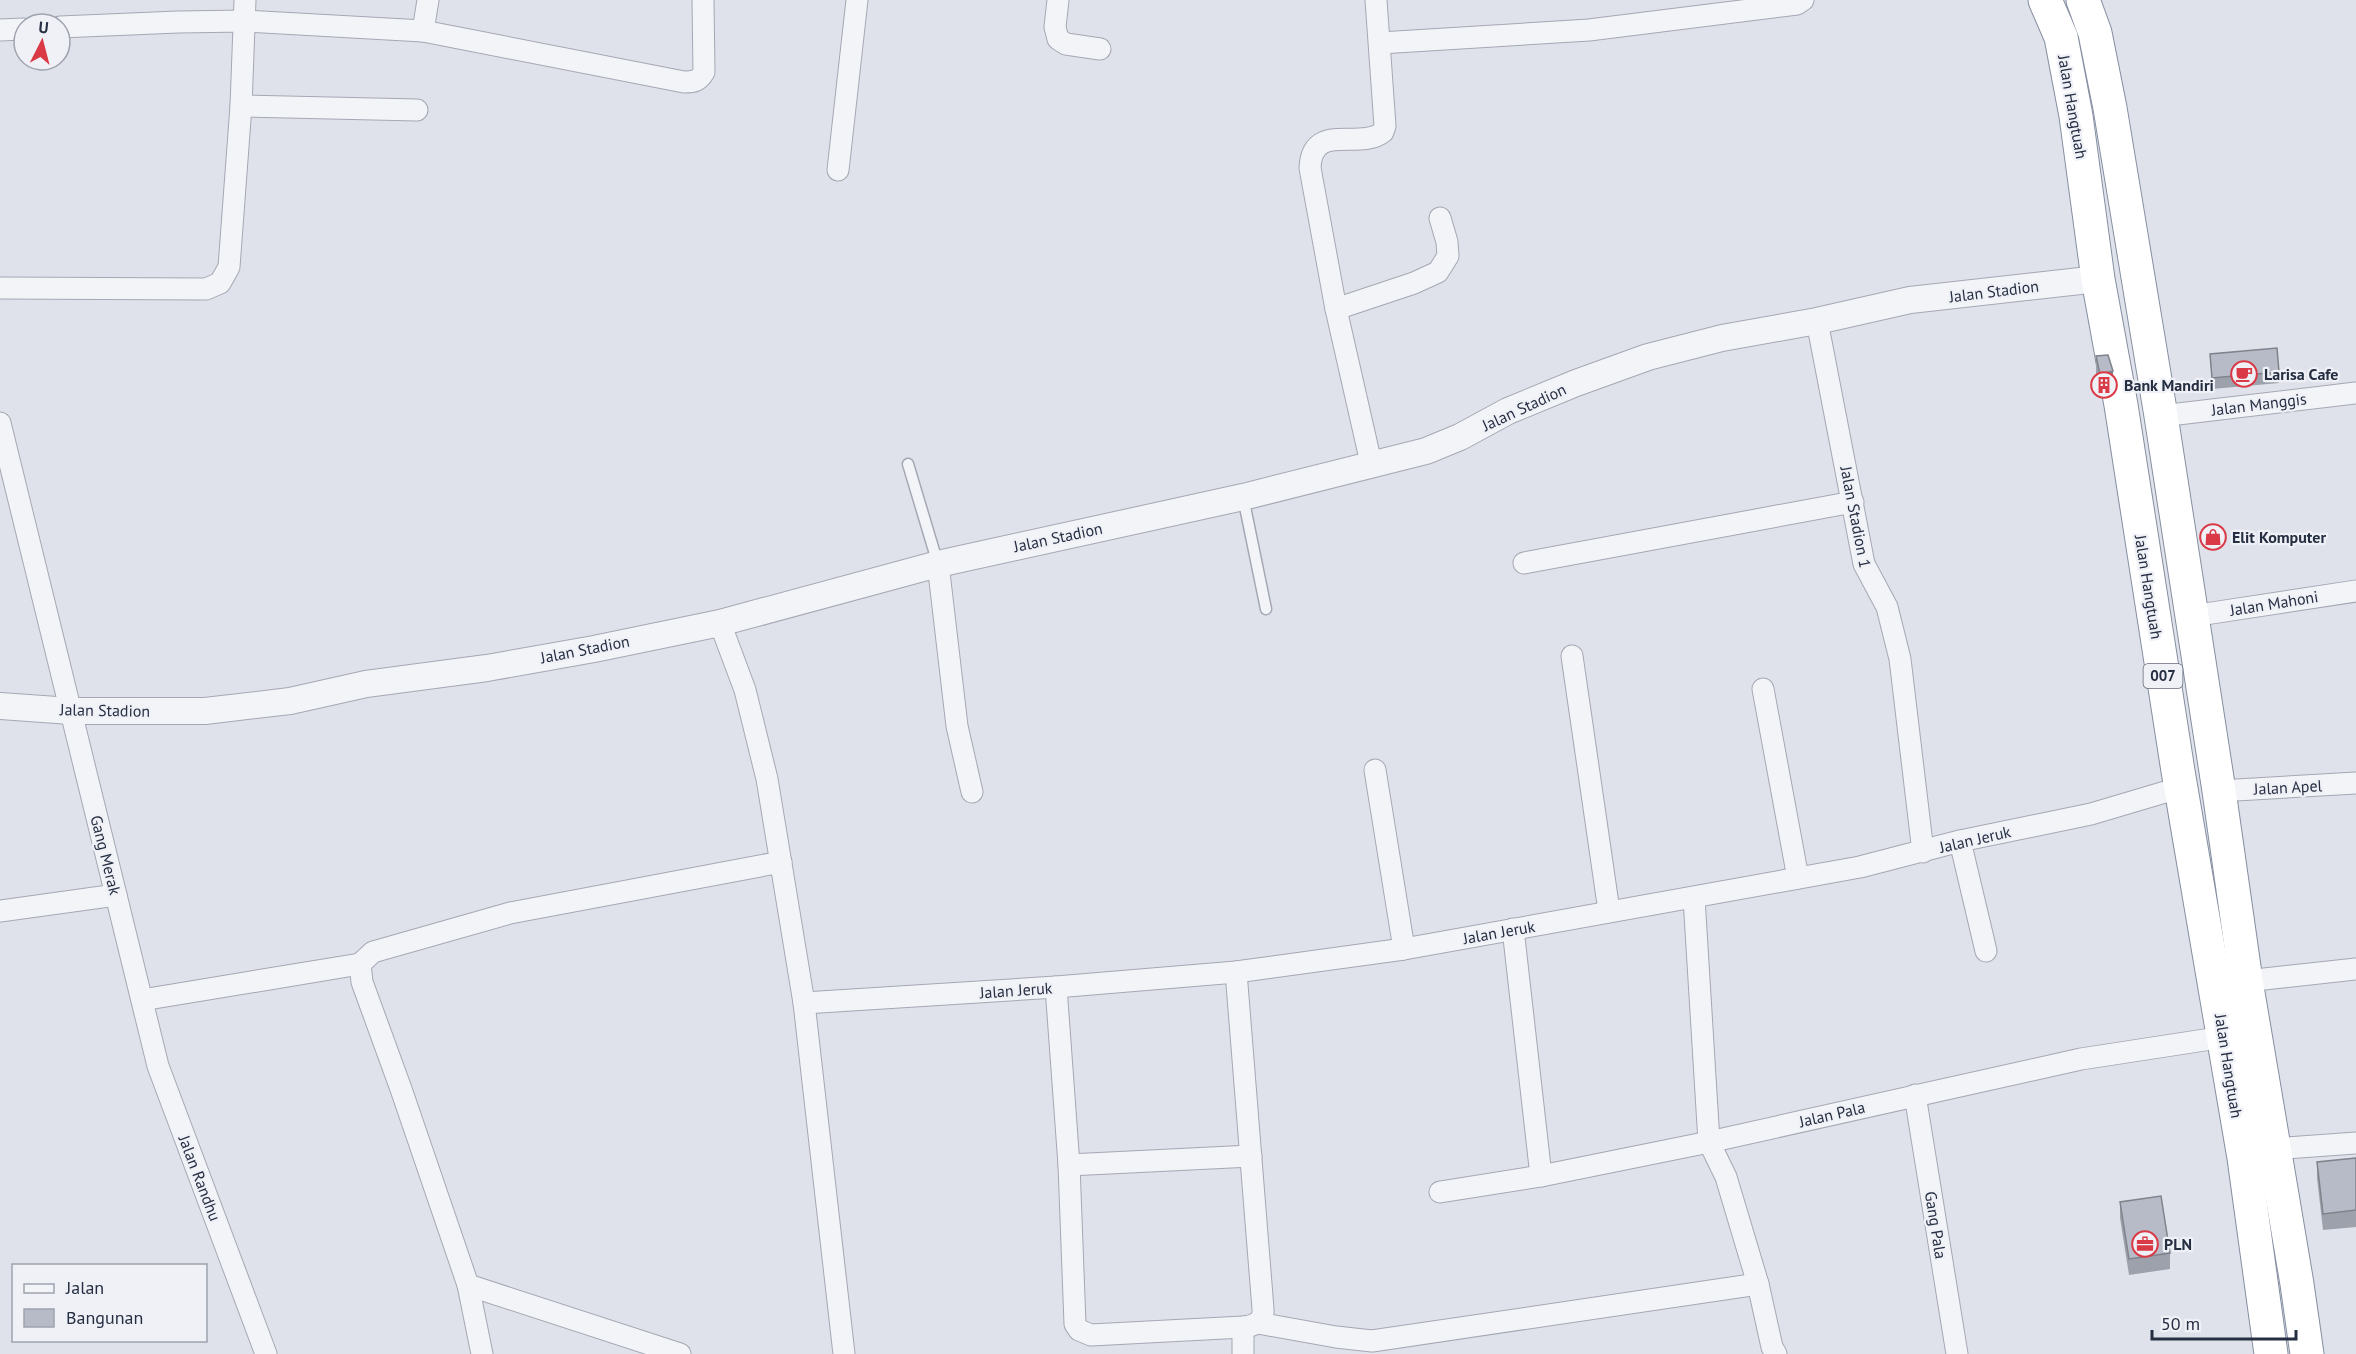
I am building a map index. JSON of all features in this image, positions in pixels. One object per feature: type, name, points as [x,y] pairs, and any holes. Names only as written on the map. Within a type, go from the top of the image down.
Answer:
[{"type":"highway","name":"Jalan Hangtuah","points":[[2045,0],[2061,37],[2076,116],[2098,279],[2121,405],[2244,1158],[2271,1354]]},
{"type":"highway","name":"Jalan Hangtuah","points":[[2083,0],[2095,33],[2110,108],[2161,416],[2246,981],[2307,1354]]},
{"type":"street","points":[[0,288],[206,289],[214,287],[225,276],[229,267],[241,106],[245,0]]},
{"type":"street","points":[[423,31],[428,0]]},
{"type":"street","points":[[72,26],[244,21],[423,31],[684,82],[694,82],[701,78],[704,72],[703,0]]},
{"type":"street","points":[[838,170],[857,0]]},
{"type":"street","points":[[1058,0],[1055,27],[1058,39],[1066,44],[1100,49]]},
{"type":"street","points":[[1371,463],[1336,309],[1311,160],[1320,143],[1330,140],[1372,137],[1383,132],[1385,126],[1376,0]]},
{"type":"street","points":[[1380,43],[1589,30],[1797,4],[1803,0]]},
{"type":"street","points":[[241,106],[417,110]]},
{"type":"street","points":[[1336,309],[1414,283],[1438,272],[1448,256],[1447,242],[1440,218]]},
{"type":"street","name":"Jalan Stadion","points":[[0,706],[70,711],[205,711],[290,700],[366,684],[487,668],[594,649],[720,623],[938,564],[1243,497],[1426,451],[1460,437],[1518,407],[1576,383],[1648,357],[1722,338],[1817,321],[1911,300],[2098,279]]},
{"type":"street","name":"Jalan Stadion 1","points":[[1817,321],[1864,564],[1887,608],[1900,659],[1923,852]]},
{"type":"street","name":"Jalan Manggis","points":[[2161,416],[2356,393]]},
{"type":"street","name":"Gang Merak","points":[[0,423],[142,1000]]},
{"type":"street","points":[[1524,563],[1853,502]]},
{"type":"street","points":[[938,564],[957,726],[972,792]]},
{"type":"street","name":"Jalan Mahoni","points":[[2192,616],[2356,591]]},
{"type":"street","points":[[720,623],[745,690],[767,779],[804,1003],[844,1354]]},
{"type":"street","points":[[1572,656],[1609,911]]},
{"type":"street","points":[[1763,689],[1798,878]]},
{"type":"street","points":[[1375,770],[1404,949]]},
{"type":"street","name":"Jalan Apel","points":[[2219,791],[2356,783]]},
{"type":"street","name":"Jalan Jeruk","points":[[804,1003],[1056,987],[1236,972],[1404,949],[1860,867],[1960,841],[2091,814],[2182,787]]},
{"type":"street","points":[[1960,841],[1986,951]]},
{"type":"street","points":[[142,1000],[360,964],[373,952],[510,913],[781,862]]},
{"type":"street","points":[[0,911],[116,895]]},
{"type":"street","points":[[1694,898],[1709,1142],[1726,1177],[1758,1284],[1772,1347],[1776,1354]]},
{"type":"street","points":[[1513,929],[1541,1176]]},
{"type":"street","points":[[360,964],[362,982],[468,1285],[482,1354]]},
{"type":"street","points":[[2246,981],[2356,969]]},
{"type":"street","points":[[1236,972],[1263,1309],[1262,1319],[1250,1325],[1243,1354]]},
{"type":"street","points":[[1056,987],[1069,1165],[1074,1317],[1079,1330],[1091,1335],[1250,1325],[1372,1341],[1758,1284]]},
{"type":"street","name":"Jalan Randhu","points":[[142,1000],[158,1066],[266,1354]]},
{"type":"street","name":"Jalan Pala","points":[[1440,1192],[1541,1176],[1709,1142],[2081,1059],[2224,1037]]},
{"type":"street","name":"Gang Pala","points":[[1915,1095],[1957,1354]]},
{"type":"street","points":[[2273,1149],[2356,1143]]},
{"type":"street","points":[[1069,1165],[1251,1156]]},
{"type":"street","points":[[468,1285],[680,1354]]},
{"type":"lane","points":[[908,465],[938,564]]},
{"type":"lane","points":[[1243,497],[1266,609]]},
{"type":"building","points":[[2277,348],[2279,372],[2212,378],[2210,354]]},
{"type":"building","points":[[2108,355],[2113,371],[2100,374],[2096,356]]},
{"type":"building","points":[[2356,1158],[2356,1210],[2323,1214],[2317,1162]]},
{"type":"building","name":"PLN","points":[[2161,1196],[2170,1253],[2129,1259],[2120,1202]]},
{"type":"place","name":"Larisa Cafe","points":[[2244,374]]},
{"type":"place","name":"Bank Mandiri","points":[[2104,385]]},
{"type":"place","name":"Elit Komputer","points":[[2213,537]]},
{"type":"place","name":"PLN","points":[[2145,1244]]}]
